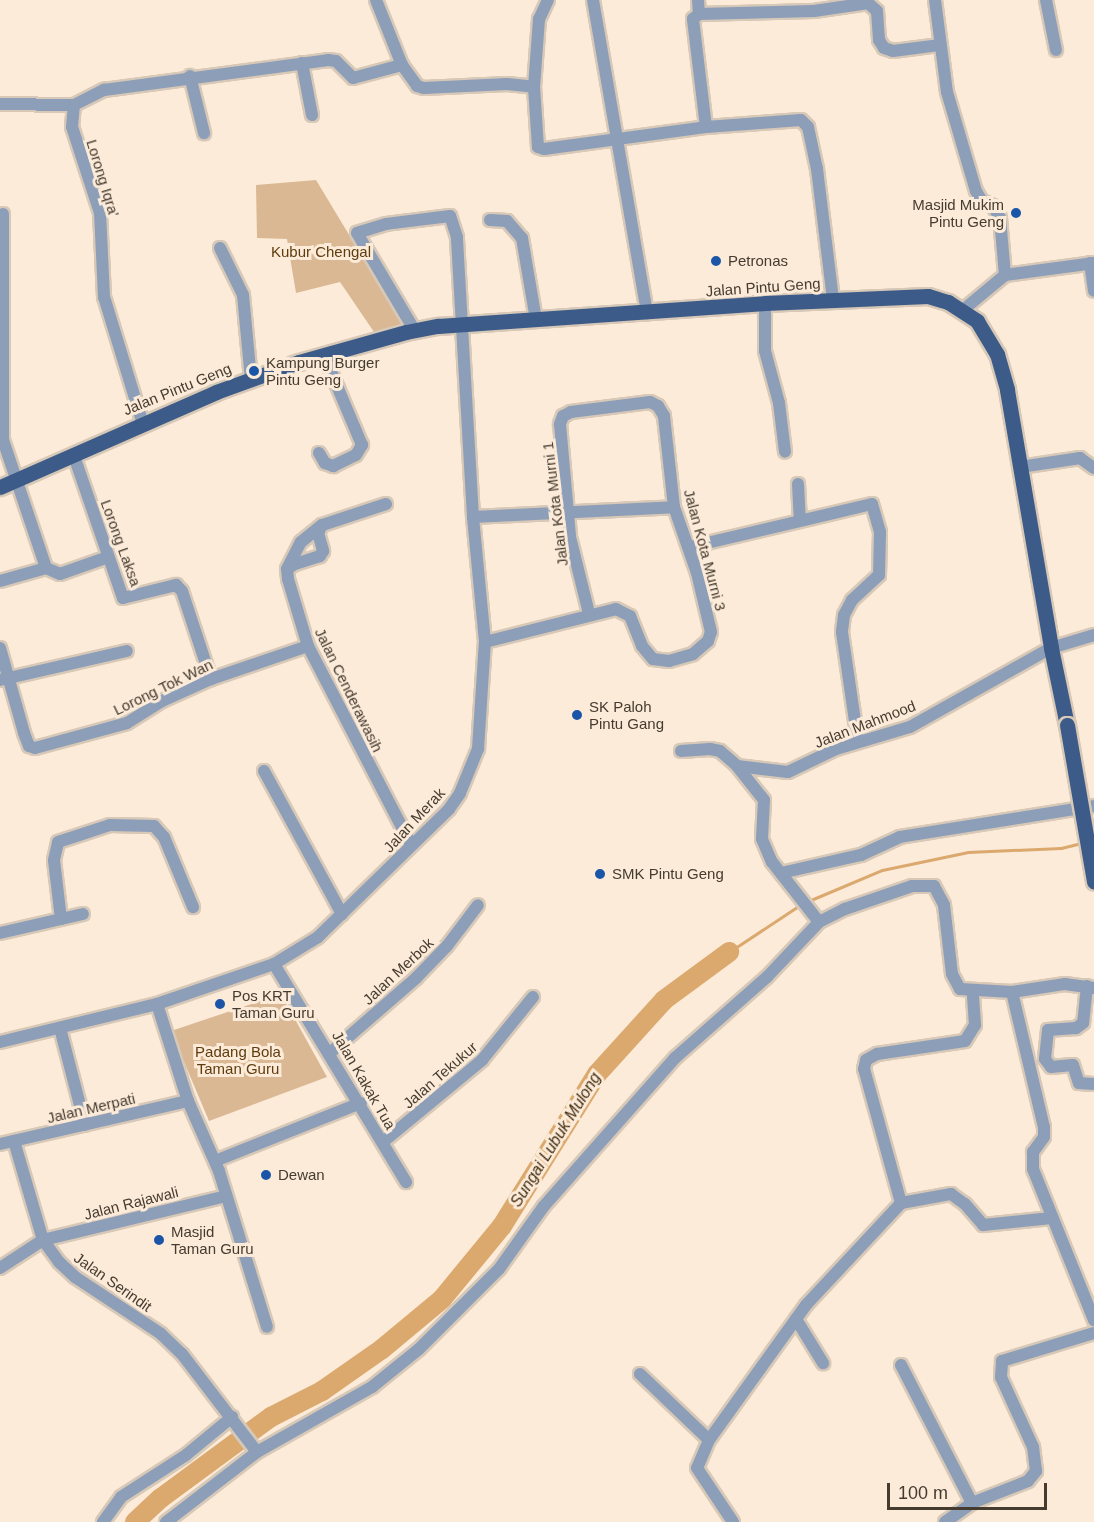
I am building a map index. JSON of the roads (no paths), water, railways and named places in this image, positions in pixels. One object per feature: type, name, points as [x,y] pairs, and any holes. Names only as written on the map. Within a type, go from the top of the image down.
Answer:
[{"type":"main road","name":"Jalan Pintu Geng","points":[[0,487],[74,456],[142,421],[250,379],[324,355],[414,331],[461,325],[647,314],[765,303],[928,296],[963,310],[989,336],[997,354],[1020,467],[1094,882]]},
{"type":"street","points":[[376,0],[402,65],[413,81],[424,88],[507,84],[534,87]]},
{"type":"street","points":[[548,0],[539,19],[534,87],[538,147],[544,149],[792,118],[808,127],[833,300]]},
{"type":"street","points":[[593,0],[620,139],[647,314]]},
{"type":"street","points":[[698,0],[699,14]]},
{"type":"street","points":[[935,0],[939,45],[947,92],[976,191],[982,201],[993,206],[1000,218],[1005,275]]},
{"type":"street","points":[[1046,0],[1056,50]]},
{"type":"street","points":[[706,127],[693,19],[699,14],[814,11],[868,3],[877,11],[879,40],[884,48],[893,51],[939,45]]},
{"type":"street","points":[[0,104],[74,105],[104,90],[165,79],[302,63],[336,61],[353,78],[402,65]]},
{"type":"street","points":[[302,63],[312,115]]},
{"type":"street","points":[[190,76],[204,133]]},
{"type":"street","name":"Lorong Iqra'","points":[[74,105],[72,127],[100,213],[104,297],[142,421]]},
{"type":"street","points":[[3,214],[3,440],[46,568]]},
{"type":"street","name":"Jalan Merak","points":[[0,1042],[158,1004],[274,964],[318,938],[449,809],[471,772],[481,723],[485,642],[473,517],[457,237],[450,216],[386,224],[357,233],[414,331]]},
{"type":"street","points":[[490,219],[507,221],[522,238],[536,320]]},
{"type":"street","points":[[220,248],[243,295],[250,379]]},
{"type":"street","points":[[963,310],[1005,275],[1092,263],[1094,291]]},
{"type":"street","points":[[765,303],[765,351],[779,403],[785,452]]},
{"type":"street","points":[[319,453],[325,463],[333,466],[356,455],[362,445],[324,355]]},
{"type":"street","name":"Jalan Kota Murni 1","points":[[589,613],[570,537],[570,515],[560,424],[563,416],[650,402],[658,406]]},
{"type":"street","name":"Jalan Kota Murni 3","points":[[589,613],[616,609],[625,612],[647,656],[669,662],[702,649],[711,632],[690,547],[674,507],[664,416],[658,406]]},
{"type":"street","name":"Lorong Laksa","points":[[74,456],[123,598],[176,585],[182,591],[211,679]]},
{"type":"street","points":[[1020,467],[1080,458],[1094,468]]},
{"type":"street","points":[[798,484],[800,518]]},
{"type":"street","points":[[287,569],[302,542],[322,525],[386,504]]},
{"type":"street","points":[[690,547],[800,518],[872,504],[880,532],[879,574],[852,600],[844,615],[842,653],[858,742]]},
{"type":"street","points":[[473,517],[570,515],[674,507]]},
{"type":"street","points":[[287,569],[320,556],[323,551],[318,533],[322,525]]},
{"type":"street","points":[[0,581],[46,568],[60,574],[108,556]]},
{"type":"street","name":"Jalan Cenderawasih","points":[[287,569],[308,646],[411,845]]},
{"type":"street","points":[[485,642],[589,613]]},
{"type":"street","name":"Jalan Mahmood","points":[[681,751],[720,752],[737,766],[788,772],[858,742],[910,727],[1051,648],[1094,635]]},
{"type":"street","name":"Lorong Tok Wan","points":[[5,679],[29,746],[35,748],[128,723],[162,701],[211,679],[308,646]]},
{"type":"street","points":[[0,648],[5,679],[127,651]]},
{"type":"street","points":[[737,766],[764,800],[762,839],[791,890],[815,917]]},
{"type":"street","points":[[264,771],[342,914]]},
{"type":"street","points":[[781,873],[861,855],[891,839],[911,834],[1094,806]]},
{"type":"street","points":[[61,919],[54,860],[58,842],[110,825],[154,826],[164,837],[193,907]]},
{"type":"street","points":[[166,1522],[255,1451],[372,1387],[419,1349],[499,1269],[544,1206],[675,1058],[767,977],[815,917],[912,886],[934,886],[944,905],[955,982],[960,989],[973,993],[1012,992],[1065,984],[1091,987],[1083,1023],[1076,1028],[1048,1030],[1045,1059],[1051,1067],[1073,1065],[1079,1083],[1093,1084]]},
{"type":"street","name":"Jalan Merbok","points":[[331,1052],[416,978],[447,946],[478,905]]},
{"type":"street","points":[[0,933],[83,914]]},
{"type":"street","name":"Jalan Kakak Tua","points":[[274,964],[331,1052],[406,1182]]},
{"type":"street","points":[[1012,992],[1044,1126],[1044,1137],[1033,1152],[1033,1169],[1094,1320]]},
{"type":"street","points":[[901,1203],[864,1064],[878,1054],[964,1041],[975,1025],[973,993]]},
{"type":"street","name":"Jalan Tekukur","points":[[383,1142],[482,1060],[533,997]]},
{"type":"street","points":[[158,1004],[188,1101],[215,1161],[267,1327]]},
{"type":"street","points":[[60,1028],[85,1125]]},
{"type":"street","name":"Jalan Merpati","points":[[0,1144],[188,1101]]},
{"type":"street","points":[[215,1161],[361,1103]]},
{"type":"street","name":"Jalan Serindit","points":[[14,1141],[43,1240],[75,1277],[161,1334],[182,1353],[255,1451]]},
{"type":"street","points":[[733,1522],[698,1468],[709,1440],[796,1319],[842,1263],[901,1203],[951,1194],[965,1204],[983,1225],[1052,1218]]},
{"type":"street","name":"Jalan Rajawali","points":[[0,1268],[43,1240],[226,1196]]},
{"type":"street","points":[[796,1319],[823,1364]]},
{"type":"street","points":[[945,1522],[972,1503],[1028,1480],[1036,1471],[1033,1448],[1003,1383],[1002,1361],[1094,1333]]},
{"type":"street","points":[[901,1365],[972,1503]]},
{"type":"street","points":[[640,1374],[709,1440]]},
{"type":"street","points":[[103,1522],[121,1497],[186,1455],[234,1420]]},
{"type":"waterway","name":"Sungai Lubuk Mulong","points":[[806,902],[882,870],[968,852],[1061,848],[1081,843]]},
{"type":"waterway","name":"Sungai Lubuk Mulong","points":[[729,952],[800,905]]},
{"type":"waterway","name":"Sungai Lubuk Mulong","points":[[135,1522],[161,1498],[271,1417],[322,1391],[382,1349],[442,1299],[502,1226],[597,1074],[664,1000],[729,952]]},
{"type":"place","name":"Masjid Mukim Pintu Geng","points":[[1016,213]]},
{"type":"place","name":"Petronas","points":[[716,261]]},
{"type":"place","name":"Kampung Burger Pintu Geng","points":[[254,371]]},
{"type":"place","name":"SK Paloh Pintu Gang","points":[[577,715]]},
{"type":"place","name":"SMK Pintu Geng","points":[[600,874]]},
{"type":"place","name":"Pos KRT Taman Guru","points":[[220,1004]]},
{"type":"place","name":"Dewan","points":[[266,1175]]},
{"type":"place","name":"Masjid Taman Guru","points":[[159,1240]]},
{"type":"park label","name":"Kubur Chengal","points":[[321,252]]},
{"type":"park label","name":"Padang Bola Taman Guru","points":[[238,1060]]}]
